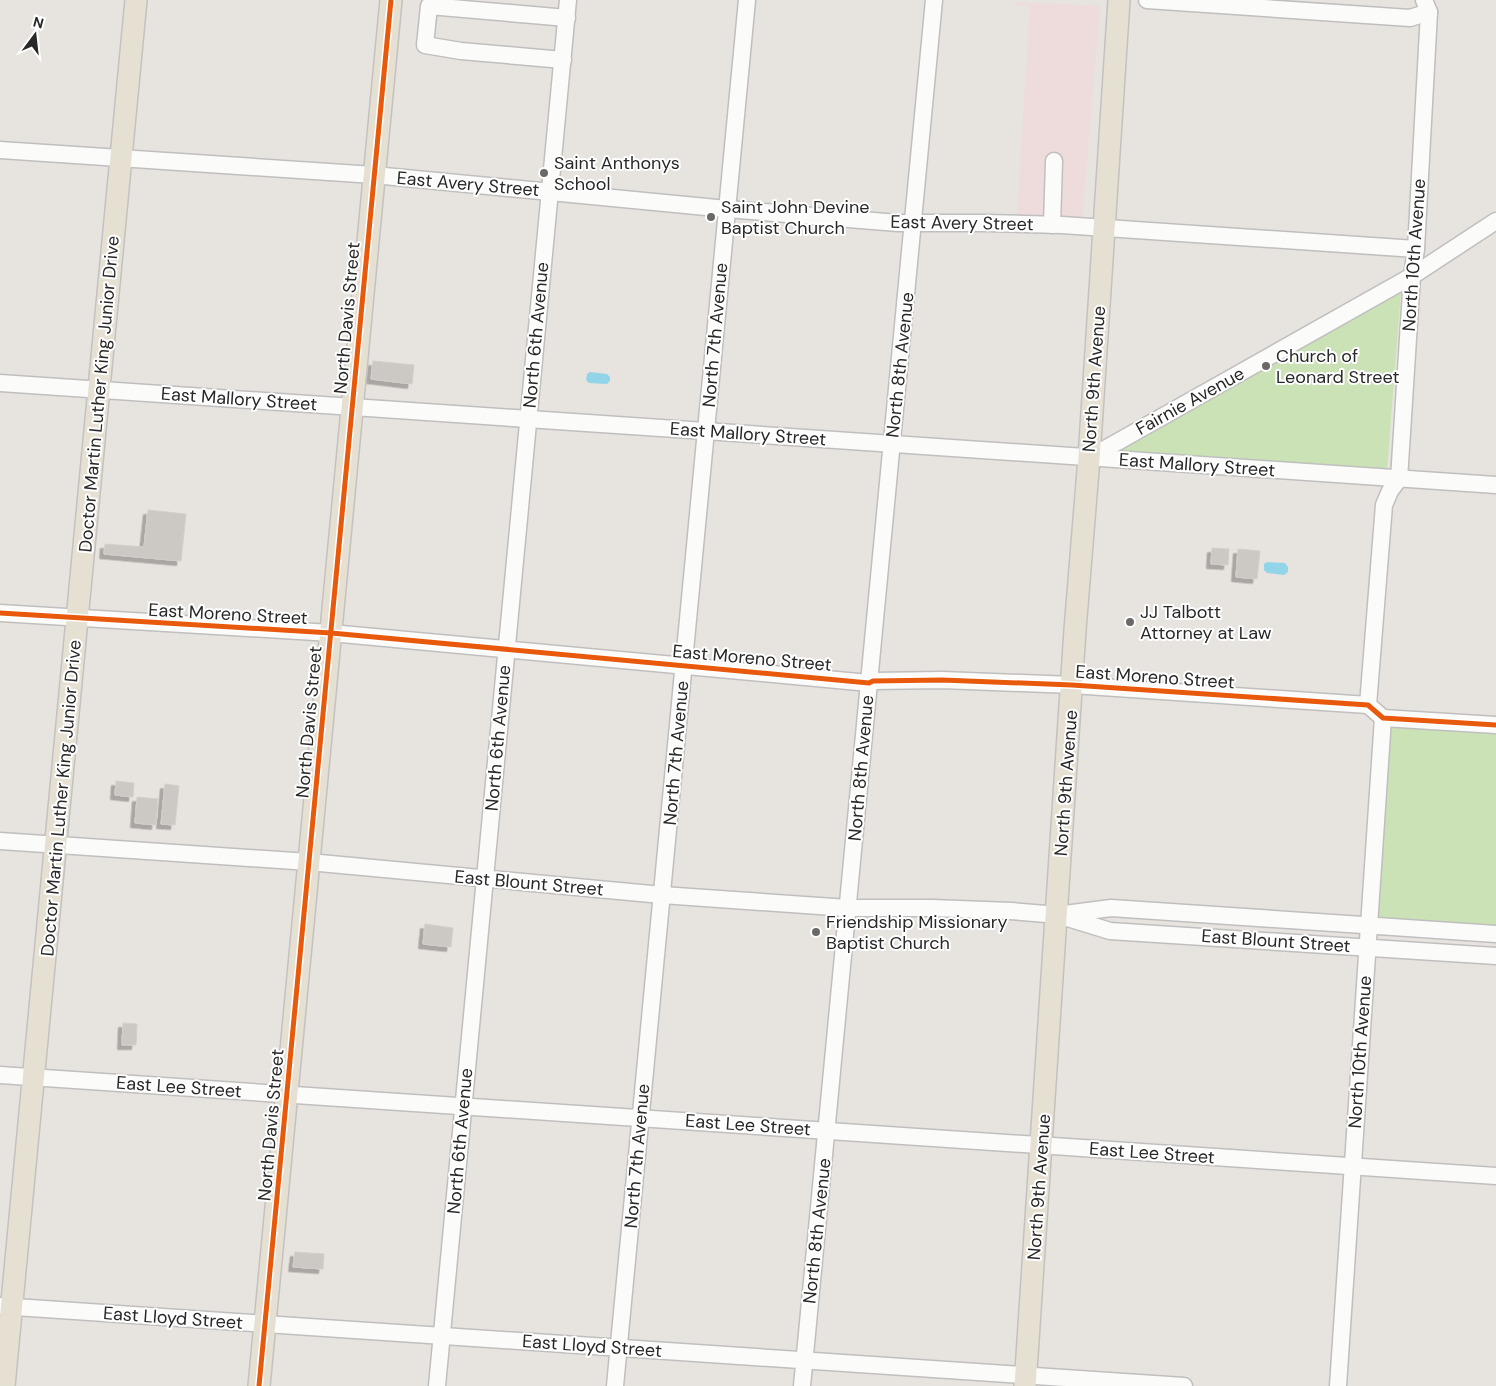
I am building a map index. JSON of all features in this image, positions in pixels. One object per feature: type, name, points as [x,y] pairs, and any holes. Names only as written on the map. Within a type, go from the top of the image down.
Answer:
[{"type":"main road","name":"Doctor Martin Luther King Junior Drive","points":[[4,1386],[6,1306],[34,1077],[136,0]]},
{"type":"main road","name":"North Davis Street","points":[[259,1386],[391,0]]},
{"type":"main road","name":"North 9th Avenue","points":[[1025,1381],[1119,0]]},
{"type":"street","name":"North 6th Avenue","points":[[436,1386],[568,0]]},
{"type":"street","name":"North 7th Avenue","points":[[615,1386],[747,0]]},
{"type":"street","name":"North 8th Avenue","points":[[802,1386],[934,0]]},
{"type":"street","points":[[1147,0],[1410,18],[1430,4]]},
{"type":"street","name":"North 10th Avenue","points":[[1368,705],[1384,506],[1390,491],[1399,479],[1412,276],[1416,249],[1430,4]]},
{"type":"street","points":[[563,60],[461,51],[425,45],[429,6],[566,18]]},
{"type":"street","name":"East Avery Street","points":[[0,150],[374,175],[727,209],[913,224],[986,223],[1052,225],[1416,249]]},
{"type":"street","points":[[1052,225],[1054,161]]},
{"type":"street","name":"Fairnie Avenue","points":[[1089,458],[1412,276],[1496,220]]},
{"type":"street","name":"East Mallory Street","points":[[0,383],[1496,485]]},
{"type":"street","name":"East Moreno Street","points":[[0,613],[331,634],[869,683],[873,681],[942,680],[1072,685],[1368,705]]},
{"type":"street","points":[[1368,705],[1383,718],[1496,725]]},
{"type":"street","name":"North 10th Avenue","points":[[1338,1386],[1383,718]]},
{"type":"street","name":"East Blount Street","points":[[0,841],[310,862],[662,896],[848,908],[932,908],[1058,915],[1111,908],[1496,934]]},
{"type":"street","name":"East Blount Street","points":[[1058,915],[1110,930],[1496,956]]},
{"type":"street","name":"East Lee Street","points":[[0,1075],[1496,1176]]},
{"type":"street","name":"East Lloyd Street","points":[[6,1306],[804,1360],[1025,1381],[1184,1386]]},
{"type":"shaded area","points":[[1017,2],[1100,6],[1082,218],[1017,215],[1030,6],[1016,5]]},
{"type":"green space","points":[[1401,291],[1387,469],[1117,451]]},
{"type":"green space","points":[[1391,727],[1496,734],[1496,927],[1377,919]]},
{"type":"water","points":[[590,372],[607,374],[610,377],[610,381],[607,384],[589,383],[586,380],[587,374]]},
{"type":"water","points":[[1267,562],[1285,563],[1288,567],[1288,572],[1284,575],[1267,573],[1264,570],[1264,564]]},
{"type":"building","points":[[373,361],[414,365],[412,384],[371,379]]},
{"type":"building","points":[[148,510],[186,514],[181,561],[104,554],[105,544],[144,547]]},
{"type":"building","points":[[1212,548],[1229,549],[1228,565],[1211,564]]},
{"type":"building","points":[[1238,549],[1260,551],[1257,579],[1236,577]]},
{"type":"building","points":[[116,781],[134,783],[133,797],[115,795]]},
{"type":"building","points":[[165,784],[179,786],[175,825],[161,824]]},
{"type":"building","points":[[137,797],[158,799],[156,825],[135,823]]},
{"type":"building","points":[[425,924],[453,928],[451,947],[423,944]]},
{"type":"building","points":[[123,1023],[137,1024],[136,1045],[122,1045]]},
{"type":"building","points":[[295,1252],[324,1254],[323,1269],[293,1267]]},
{"type":"cycle path","points":[[259,1386],[391,0]]},
{"type":"cycle path","points":[[0,613],[331,633],[869,683],[873,681],[942,680],[1072,685],[1368,705],[1383,718],[1496,725]]},
{"type":"place","name":"Saint Anthonys School","points":[[544,173]]},
{"type":"place","name":"Saint John Devine Baptist Church","points":[[711,217]]},
{"type":"place","name":"Church of Leonard Street","points":[[1266,366]]},
{"type":"place","name":"JJ Talbott Attorney at Law","points":[[1130,622]]},
{"type":"place","name":"Friendship Missionary Baptist Church","points":[[816,932]]}]
